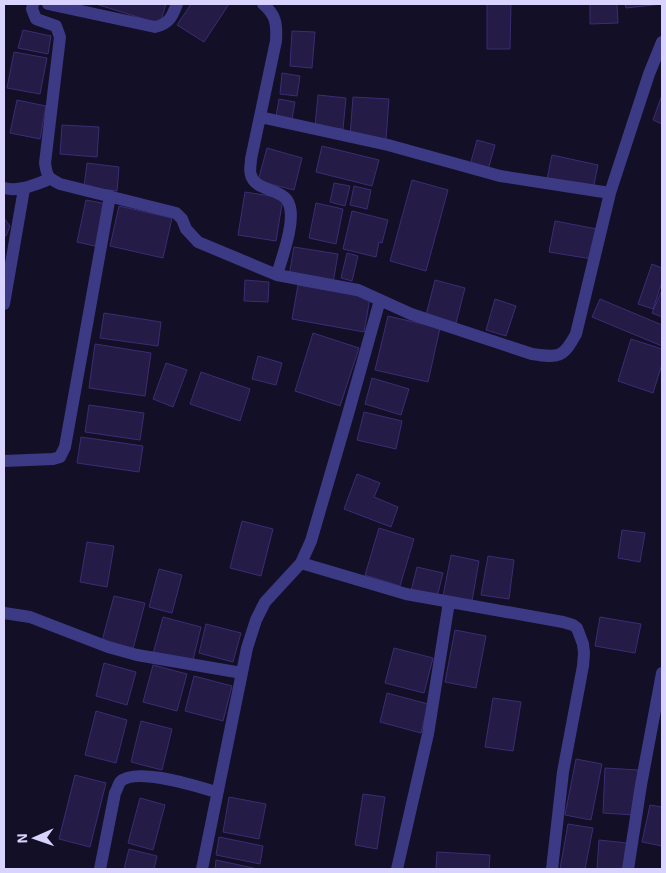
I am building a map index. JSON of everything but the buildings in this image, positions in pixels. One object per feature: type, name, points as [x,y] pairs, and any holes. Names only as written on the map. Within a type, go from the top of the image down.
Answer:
[{"type":"street","points":[[33,4],[32,9],[36,19],[56,26],[60,37],[45,163],[46,173],[50,179],[60,184],[176,213],[186,229],[198,242],[277,275],[358,290],[411,314],[532,354],[548,357],[560,356],[567,350],[576,334],[610,193],[649,74],[662,42]]},
{"type":"street","points":[[48,4],[155,27],[170,21],[177,4]]},
{"type":"street","points":[[262,4],[272,12],[277,29],[251,159],[250,175],[261,186],[287,198],[290,206],[288,231],[277,275]]},
{"type":"street","points":[[260,117],[388,144],[500,176],[610,193]]},
{"type":"street","points":[[4,188],[12,190],[24,189],[50,179]]},
{"type":"street","points":[[4,304],[24,189]]},
{"type":"street","points":[[4,461],[53,459],[60,457],[65,447],[110,196]]},
{"type":"street","points":[[202,869],[242,673],[256,620],[265,602],[301,563],[311,541],[380,300]]},
{"type":"street","points":[[301,563],[406,594],[573,625],[578,628],[584,644],[583,666],[563,772],[552,869]]},
{"type":"street","points":[[396,869],[428,734],[449,602]]},
{"type":"street","points":[[4,614],[30,617],[108,647],[242,673]]},
{"type":"street","points":[[628,869],[641,785],[662,673]]},
{"type":"street","points":[[100,869],[115,793],[120,783],[136,776],[158,778],[217,792]]}]
